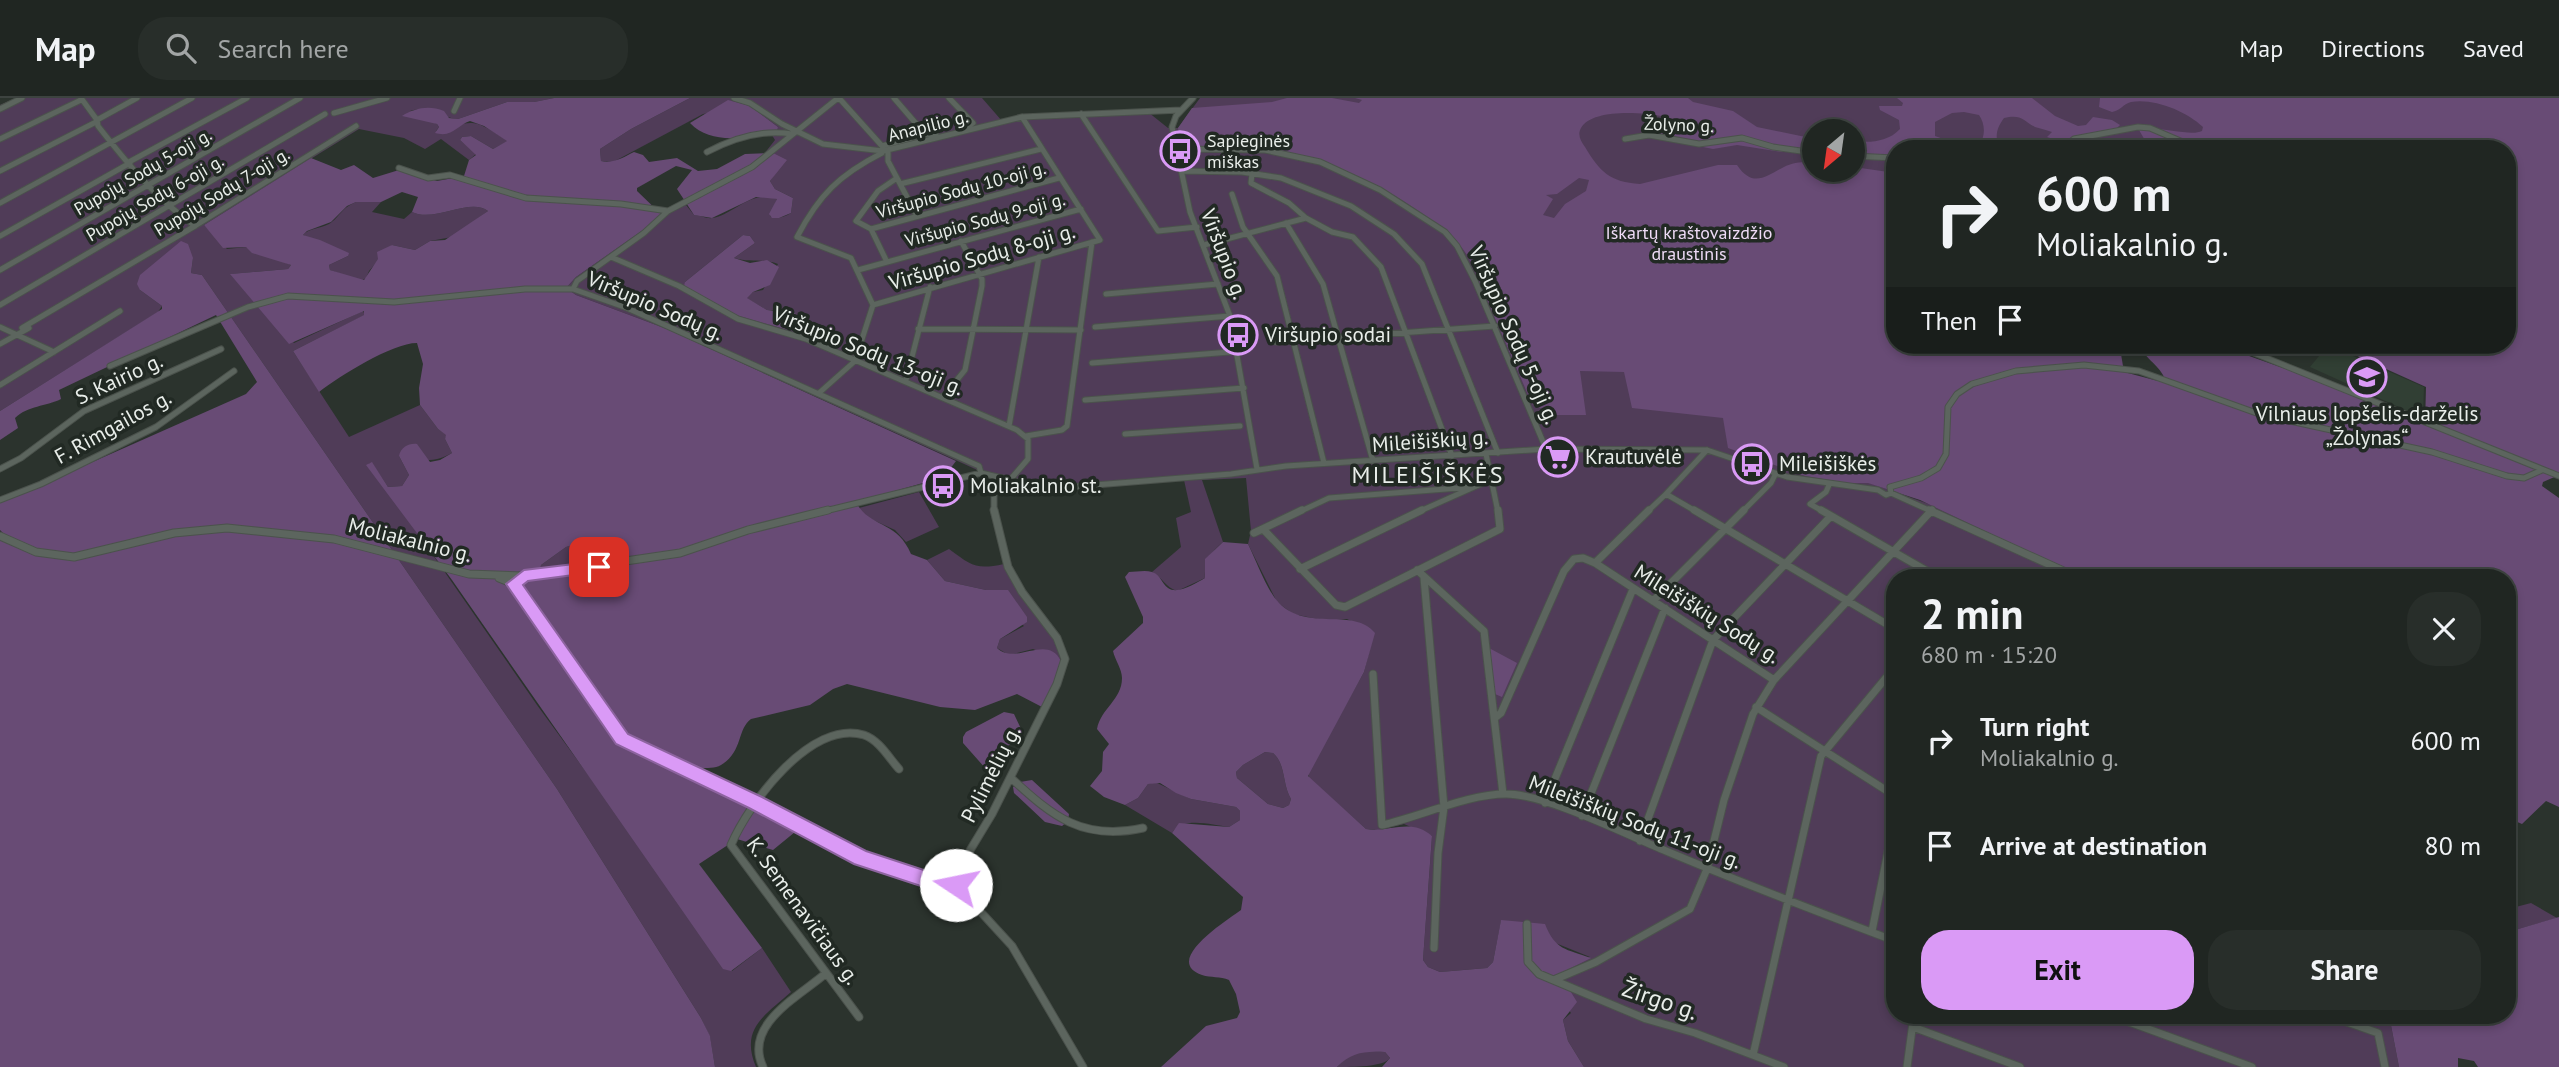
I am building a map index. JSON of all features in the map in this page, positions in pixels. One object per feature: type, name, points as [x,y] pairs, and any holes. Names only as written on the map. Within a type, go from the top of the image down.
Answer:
[{"type":"street","points":[[0,109],[22,98]]},
{"type":"street","points":[[0,170],[137,98]]},
{"type":"street","points":[[0,204],[192,98]]},
{"type":"street","points":[[0,236],[247,98]]},
{"type":"street","name":"Pupojų Sodų 5-oji g.","points":[[0,270],[300,98]]},
{"type":"street","points":[[334,113],[387,98]]},
{"type":"street","points":[[454,111],[460,98]]},
{"type":"street","name":"Anapilio g.","points":[[734,98],[750,103],[793,133],[831,146],[885,151],[917,140],[1023,117],[1181,110]]},
{"type":"street","points":[[839,98],[882,146],[917,140],[925,134]]},
{"type":"street","name":"Viršupio Sodų g.","points":[[839,98],[738,176],[668,211],[577,281],[573,289],[627,307],[819,393],[979,467],[981,473]]},
{"type":"street","points":[[894,98],[925,134],[930,136],[973,126],[949,98]]},
{"type":"street","points":[[1181,110],[1193,98]]},
{"type":"street","points":[[0,139],[81,99],[147,186],[195,226]]},
{"type":"street","name":"Viršupio g.","points":[[1181,110],[1172,125],[1181,171],[1190,212],[1230,316],[1257,469]]},
{"type":"street","name":"Pupojų Sodų 6-oji g.","points":[[0,305],[325,114]]},
{"type":"street","points":[[1081,114],[1158,232],[1197,227]]},
{"type":"street","points":[[1023,117],[1081,209]]},
{"type":"street","name":"Pupojų Sodų 7-oji g.","points":[[22,328],[195,226],[356,126]]},
{"type":"street","points":[[2076,140],[2138,127],[2150,128],[2178,140]]},
{"type":"street","points":[[707,152],[734,139],[793,133]]},
{"type":"street","name":"Žolyno g.","points":[[1625,139],[1649,135],[1699,144],[1742,138],[1773,147],[1802,151]]},
{"type":"street","points":[[899,181],[1041,149]]},
{"type":"street","name":"Viršupio Sodų 5-oji g.","points":[[1177,149],[1265,150],[1335,168],[1380,190],[1452,239],[1461,251],[1495,326],[1546,449]]},
{"type":"street","points":[[819,393],[855,361],[873,305],[850,258],[796,237],[824,192],[851,168],[885,151],[918,216]]},
{"type":"street","points":[[1866,157],[1886,158]]},
{"type":"street","points":[[399,168],[428,178],[450,175],[526,198],[621,204],[668,211]]},
{"type":"street","points":[[1181,171],[1270,175],[1320,191],[1398,235],[1419,257],[1498,453]]},
{"type":"street","points":[[1252,173],[1251,183],[1292,205],[1306,218],[1332,232],[1353,237],[1376,260],[1451,456]]},
{"type":"street","name":"Viršupio Sodų 10-oji g.","points":[[871,229],[1059,178]]},
{"type":"street","name":"Viršupio Sodų 9-oji g.","points":[[899,181],[878,191],[859,214],[856,223],[871,229],[887,262],[1081,209]]},
{"type":"street","points":[[1232,194],[1247,233],[1277,276],[1324,463]]},
{"type":"street","name":"Viršupio Sodų 8-oji g.","points":[[873,305],[1100,240],[1081,209]]},
{"type":"street","points":[[1204,245],[1306,218]]},
{"type":"street","points":[[1286,223],[1324,285],[1373,461]]},
{"type":"street","points":[[943,397],[965,370],[982,286],[980,274],[961,242]]},
{"type":"street","points":[[1009,481],[1027,462],[1029,444],[1026,436],[1062,430],[1067,426],[1092,242]]},
{"type":"street","name":"Viršupio Sodų 13-oji g.","points":[[611,257],[679,286],[738,318],[806,339],[906,380],[1026,436]]},
{"type":"street","points":[[1009,426],[1039,257]]},
{"type":"street","points":[[858,270],[887,262]]},
{"type":"street","name":"Pupojų Sodų 7-oji g.","points":[[0,344],[101,281]]},
{"type":"street","points":[[1106,294],[1218,284]]},
{"type":"street","points":[[906,380],[930,287]]},
{"type":"street","points":[[110,366],[248,307],[288,296],[394,302],[529,288],[573,289]]},
{"type":"street","points":[[0,385],[120,311]]},
{"type":"street","points":[[1095,327],[1230,316]]},
{"type":"street","points":[[1276,342],[1495,326]]},
{"type":"street","points":[[0,327],[54,352]]},
{"type":"street","points":[[918,329],[1081,330]]},
{"type":"street","name":"S. Kairio g.","points":[[0,469],[84,411],[221,349]]},
{"type":"street","points":[[1092,363],[1230,352]]},
{"type":"street","points":[[2256,354],[2559,476]]},
{"type":"street","points":[[1890,490],[1927,477],[1941,466],[1947,450],[1948,407],[1957,395],[2000,374],[2079,365],[2113,366],[2140,371],[2272,418],[2339,430],[2434,453],[2511,477],[2527,478],[2542,470]]},
{"type":"street","name":"F. Rimgailos g.","points":[[0,500],[41,484],[156,427],[234,371]]},
{"type":"street","points":[[1085,400],[1244,388]]},
{"type":"street","points":[[1125,434],[1240,426]]},
{"type":"street","name":"Mileišiškių g.","points":[[981,473],[1009,481],[1070,487],[1231,474],[1324,463],[1546,449],[1707,450],[1720,452],[1775,475],[1829,485],[1878,490],[1883,494],[1890,490],[2060,569]]},
{"type":"street","points":[[1496,717],[1501,713],[1568,564],[1578,558],[1595,563],[1707,450]]},
{"type":"street","points":[[1263,529],[1340,607],[1500,529],[1486,454]]},
{"type":"street","name":"Moliakalnio g.","points":[[0,536],[38,555],[74,557],[174,533],[227,528],[334,539],[435,567],[494,576],[524,576],[680,553],[748,530],[981,473]]},
{"type":"street","points":[[1653,601],[1771,483],[1775,475]]},
{"type":"street","name":"Pylimėlių g.","points":[[956,885],[969,852],[1011,778],[1019,756],[1057,684],[1065,659],[1057,638],[1022,592],[1008,567],[994,511],[994,484],[999,478]]},
{"type":"street","points":[[1300,569],[1492,479]]},
{"type":"street","points":[[1829,485],[1826,492],[1809,503],[1924,569]]},
{"type":"street","points":[[1254,533],[1329,498],[1472,487]]},
{"type":"street","points":[[1666,494],[1886,624]]},
{"type":"street","name":"Mileišiškių Sodų g.","points":[[1595,563],[1774,680],[1932,510]]},
{"type":"street","points":[[1640,841],[1713,640],[1831,516]]},
{"type":"street","points":[[1417,570],[1484,631],[1503,794]]},
{"type":"street","points":[[494,576],[514,584],[622,739],[863,859],[945,885],[956,885],[1012,946],[1083,1067]]},
{"type":"street","points":[[514,584],[524,576]]},
{"type":"street","points":[[1424,578],[1444,807],[1438,853],[1434,948]]},
{"type":"street","points":[[1545,803],[1633,589]]},
{"type":"street","points":[[1581,816],[1665,608]]},
{"type":"street","name":"Mileišiškių Sodų 11-oji g.","points":[[1373,674],[1382,825],[1503,794],[1521,795],[1581,816],[1707,869],[1886,937]]},
{"type":"street","points":[[1753,1055],[1818,767],[1824,750],[1886,678]]},
{"type":"street","name":"Žirgo g.","points":[[1556,979],[1596,962],[1684,914],[1694,902],[1707,869],[1724,800],[1756,707],[1774,680]]},
{"type":"street","points":[[1756,707],[1886,790]]},
{"type":"street","name":"K. Semenavičiaus g.","points":[[859,1017],[731,845],[736,828],[781,772],[799,755],[836,735],[864,735],[899,769]]},
{"type":"street","points":[[1011,778],[1058,818],[1074,827],[1112,833],[1128,833],[1143,828]]},
{"type":"street","points":[[1872,932],[1886,862]]},
{"type":"street","name":"Žirgo g.","points":[[1527,924],[1528,962],[1539,974],[1646,1018],[1784,1067]]},
{"type":"street","points":[[763,1067],[757,1048],[765,1025],[825,974]]},
{"type":"street","points":[[1908,1067],[1913,1024]]},
{"type":"street","points":[[2135,1024],[2252,1067]]},
{"type":"street","points":[[2352,1024],[2378,1033],[2385,1067]]},
{"type":"street","points":[[1913,1027],[2020,1067]]},
{"type":"shaded area","name":"Vilniaus lopšelis-darželis „Žolynas“","points":[[2321,354],[2349,354],[2424,387],[2423,418],[2310,367]]},
{"type":"green space","points":[[16,98],[554,98],[534,102],[507,102],[458,119],[425,109],[410,111],[437,124],[439,127],[436,131],[474,123],[508,141],[493,149],[471,136],[462,137],[460,140],[476,154],[469,160],[441,139],[425,149],[404,138],[359,129],[204,225],[227,249],[246,247],[291,265],[288,269],[231,274],[294,343],[363,311],[365,315],[293,351],[349,437],[420,405],[438,429],[447,435],[445,439],[452,453],[439,459],[399,456],[409,475],[402,486],[388,487],[372,463],[369,463],[537,705],[732,971],[762,948],[791,992],[757,1024],[751,1043],[756,1067],[715,1067],[710,1037],[701,1018],[557,789],[202,275],[191,273],[193,258],[140,290],[162,306],[158,312],[0,411],[0,105]]},
{"type":"green space","points":[[554,98],[690,98],[631,129],[600,149],[601,161],[605,162],[634,152],[643,155],[649,162],[677,158],[698,171],[717,169],[745,154],[773,153],[787,160],[770,181],[775,189],[793,198],[791,213],[779,218],[772,218],[769,214],[777,199],[756,197],[712,218],[694,215],[677,189],[692,170],[676,166],[637,188],[663,216],[576,277],[566,288],[576,295],[667,329],[956,461],[944,477],[856,502],[868,516],[898,535],[911,554],[927,560],[945,581],[986,590],[1008,590],[1027,617],[1027,622],[1000,639],[997,648],[1013,654],[1048,650],[1055,653],[1061,661],[1060,671],[1042,707],[1017,694],[975,710],[940,707],[847,684],[833,689],[810,705],[751,719],[728,760],[719,766],[700,769],[695,776],[795,832],[773,850],[737,839],[699,864],[762,948],[731,971],[723,969],[452,580],[366,465],[372,462],[388,487],[402,486],[409,475],[399,456],[406,446],[417,444],[430,462],[452,453],[445,439],[446,435],[438,429],[420,405],[419,388],[423,364],[417,343],[406,344],[381,354],[319,392],[293,351],[364,315],[364,311],[289,344],[230,274],[288,269],[291,265],[252,253],[246,247],[223,248],[204,225],[311,158],[341,170],[354,165],[373,178],[399,170],[437,181],[464,176],[469,160],[476,155],[460,140],[462,137],[471,136],[493,149],[507,141],[484,126],[470,121],[451,132],[441,134],[435,133],[439,127],[437,124],[402,116],[417,109],[428,108],[444,111],[449,118],[458,119],[507,102],[534,102]],"holes":[[[402,192],[418,197],[412,212],[421,215],[472,207],[481,207],[488,211],[445,240],[430,241],[415,250],[392,245],[377,252],[378,259],[364,280],[330,270],[329,265],[349,253],[303,235],[331,222],[347,206],[356,202],[381,202]],[[580,543],[592,553],[593,565],[540,572],[541,565],[566,547]]]},
{"type":"green space","name":"Iškartų kraštovaizdžio draustinis","points":[[690,98],[982,98],[1002,121],[1148,112],[1168,128],[1178,128],[1200,98],[2559,98],[2516,141],[1886,140],[1886,354],[2109,354],[1870,483],[1940,508],[2065,569],[1886,569],[1886,1024],[2391,1024],[2399,1067],[1584,1067],[1568,1041],[1563,1020],[1571,1013],[1546,980],[1590,957],[1501,921],[1493,962],[1487,968],[1440,972],[1428,967],[1423,960],[1432,836],[1404,824],[1378,830],[1366,829],[1309,778],[1308,773],[1364,672],[1374,633],[1347,619],[1327,621],[1293,614],[1277,602],[1248,544],[1251,531],[1246,478],[1202,480],[1223,542],[1209,558],[1205,578],[1177,591],[1152,572],[1181,547],[1176,518],[1191,512],[1184,480],[1072,488],[1006,483],[667,329],[576,295],[566,288],[576,277],[663,216],[686,205],[694,215],[712,218],[750,200],[767,197],[777,199],[770,216],[775,218],[791,213],[793,198],[775,189],[770,181],[776,172],[764,154],[775,140],[770,132],[778,127],[750,106],[703,114],[613,162],[601,161],[600,149],[631,129]],"holes":[[[743,235],[750,236],[755,243],[734,258],[778,264],[763,290],[753,292],[746,298],[767,310],[785,310],[796,316],[792,322],[796,329],[791,332],[769,324],[685,282]]]},
{"type":"green space","name":"Iškartų kraštovaizdžio draustinis","points":[[1287,98],[1332,98],[1359,103],[1362,100],[1355,98],[1688,98],[1693,102],[1733,111],[1757,127],[1802,136],[1802,151],[1782,152],[1737,145],[1713,149],[1658,138],[1650,131],[1653,128],[1680,131],[1689,125],[1650,114],[1616,113],[1589,120],[1581,128],[1580,138],[1601,169],[1613,178],[1630,183],[1640,184],[1718,165],[1737,165],[1746,175],[1755,179],[1802,162],[1802,182],[1866,182],[1866,169],[1886,172],[1886,354],[2121,354],[2124,372],[2158,381],[2164,377],[2145,354],[2244,354],[2425,424],[2426,387],[2353,354],[2516,354],[2516,140],[2145,140],[2139,130],[2197,132],[2202,131],[2203,127],[2179,111],[2150,102],[2131,102],[2112,112],[2099,107],[2100,98],[2559,98],[2559,475],[2543,482],[2542,486],[2559,498],[2559,807],[2546,801],[2522,824],[2516,821],[2516,569],[2065,569],[1920,500],[1868,483],[1847,483],[1805,476],[1728,448],[1723,418],[1632,408],[1624,372],[1580,371],[1586,415],[1554,415],[1532,404],[1469,258],[1451,236],[1430,219],[1386,190],[1331,166],[1274,152],[1181,147],[1178,128],[1192,108],[1272,102]],"holes":[[[1579,178],[1589,180],[1586,191],[1565,204],[1554,218],[1543,215],[1553,199],[1546,195],[1557,194]]]},
{"type":"green space","points":[[1897,98],[2032,98],[2055,116],[2078,126],[2086,125],[2093,117],[2112,120],[2120,125],[2117,128],[2074,136],[2069,140],[2056,140],[2047,137],[2052,132],[2010,117],[2004,118],[1998,129],[1998,140],[1982,140],[1984,130],[1979,115],[1952,113],[1935,122],[1935,136],[1946,140],[1886,140],[1886,156],[1866,155],[1866,142],[1890,137],[1900,129],[1899,120],[1880,110],[1879,106],[1902,106],[1903,103]]},
{"type":"green space","points":[[728,100],[750,106],[778,127],[777,130],[755,136],[731,138],[709,135],[690,123]]},
{"type":"green space","points":[[356,202],[381,202],[372,212],[404,219],[412,212],[431,215],[472,207],[481,207],[488,211],[452,237],[430,241],[415,250],[392,245],[361,281],[330,270],[329,265],[348,256],[303,235],[329,224]]},
{"type":"green space","points":[[743,235],[750,236],[755,243],[734,258],[750,263],[767,260],[779,267],[770,285],[753,292],[747,298],[767,310],[795,313],[792,322],[796,329],[794,332],[733,314],[684,286],[685,282]]},
{"type":"green space","points":[[181,241],[188,244],[193,258],[191,273],[202,275],[557,789],[701,1018],[710,1036],[715,1067],[0,1067],[0,536],[3,533],[0,530],[0,503],[246,394],[257,382],[216,315],[59,390],[61,399],[20,414],[15,418],[18,428],[0,440],[0,411],[162,309],[162,306],[140,290],[137,284],[140,275]]},
{"type":"green space","points":[[919,492],[939,527],[906,542],[895,530],[862,515],[859,508]]},
{"type":"green space","points":[[1223,542],[1248,544],[1270,591],[1290,612],[1316,618],[1356,621],[1375,633],[1364,672],[1308,776],[1366,829],[1408,826],[1424,830],[1432,836],[1423,960],[1428,967],[1440,972],[1487,968],[1493,962],[1501,920],[1545,924],[1557,944],[1591,958],[1547,980],[1569,989],[1577,1002],[1563,1020],[1568,1041],[1584,1067],[1382,1067],[1390,1058],[1385,1052],[1365,1052],[1353,1055],[1337,1067],[1161,1067],[1206,1026],[1237,1018],[1240,1012],[1229,980],[1202,975],[1191,969],[1189,960],[1202,941],[1241,910],[1243,897],[1172,833],[1179,823],[1229,827],[1240,820],[1240,811],[1236,807],[1191,799],[1160,783],[1148,784],[1138,798],[1125,805],[1104,797],[1090,786],[1102,771],[1103,752],[1109,744],[1097,729],[1099,722],[1121,686],[1122,675],[1113,651],[1143,623],[1143,617],[1125,577],[1129,572],[1152,572],[1168,588],[1182,589],[1205,578],[1205,559]],"holes":[[[1265,752],[1273,753],[1282,768],[1291,799],[1289,805],[1283,808],[1268,804],[1237,778],[1236,772],[1243,765]]]},
{"type":"green space","points":[[580,543],[592,553],[594,565],[540,572],[541,565],[566,547]]},
{"type":"green space","points":[[949,549],[975,565],[987,567],[1004,564],[1020,596],[1056,642],[1061,661],[1033,649],[1009,655],[997,648],[1000,639],[1024,626],[986,590],[945,581],[927,560]]},
{"type":"green space","points":[[1489,648],[1517,663],[1502,697],[1495,694]]},
{"type":"green space","points":[[1004,712],[1014,714],[1023,733],[1017,741],[1000,750],[995,767],[986,769],[963,743],[963,737],[966,732]]},
{"type":"green space","points":[[1265,752],[1273,753],[1282,768],[1291,799],[1289,805],[1283,808],[1268,804],[1237,778],[1236,772],[1243,765]]},
{"type":"green space","points":[[1032,780],[1069,814],[1068,821],[1062,826],[1045,822],[1014,793],[1013,787],[1020,782]]},
{"type":"green space","points":[[1155,782],[1191,799],[1236,807],[1240,811],[1240,820],[1229,827],[1190,823],[1172,833],[1125,805],[1138,798],[1148,784]]},
{"type":"green space","points":[[2531,903],[2557,918],[2516,930],[2516,907]]},
{"type":"green space","points":[[2559,917],[2559,1067],[2478,1067],[2474,1061],[2458,1058],[2458,1067],[2399,1067],[2391,1024],[2516,1024],[2516,930]]},
{"type":"green space","points":[[1365,1051],[1385,1052],[1390,1058],[1375,1065],[1337,1067],[1348,1056]]},
{"type":"place","name":"Sapieginės miškas","points":[[1180,151]]},
{"type":"place","name":"Viršupio sodai","points":[[1238,335]]},
{"type":"place","name":"Vilniaus lopšelis-darželis „Žolynas“","points":[[2367,377]]},
{"type":"place","name":"Krautuvėlė","points":[[1558,457]]},
{"type":"place","name":"Mileišiškės","points":[[1752,464]]},
{"type":"place","name":"Moliakalnio st.","points":[[943,486]]},
{"type":"district","name":"MILEIŠIŠKĖS","points":[[1428,475]]},
{"type":"route","points":[[599,567],[524,576],[514,584],[622,739],[861,858],[899,872],[945,885],[956,885]]}]
